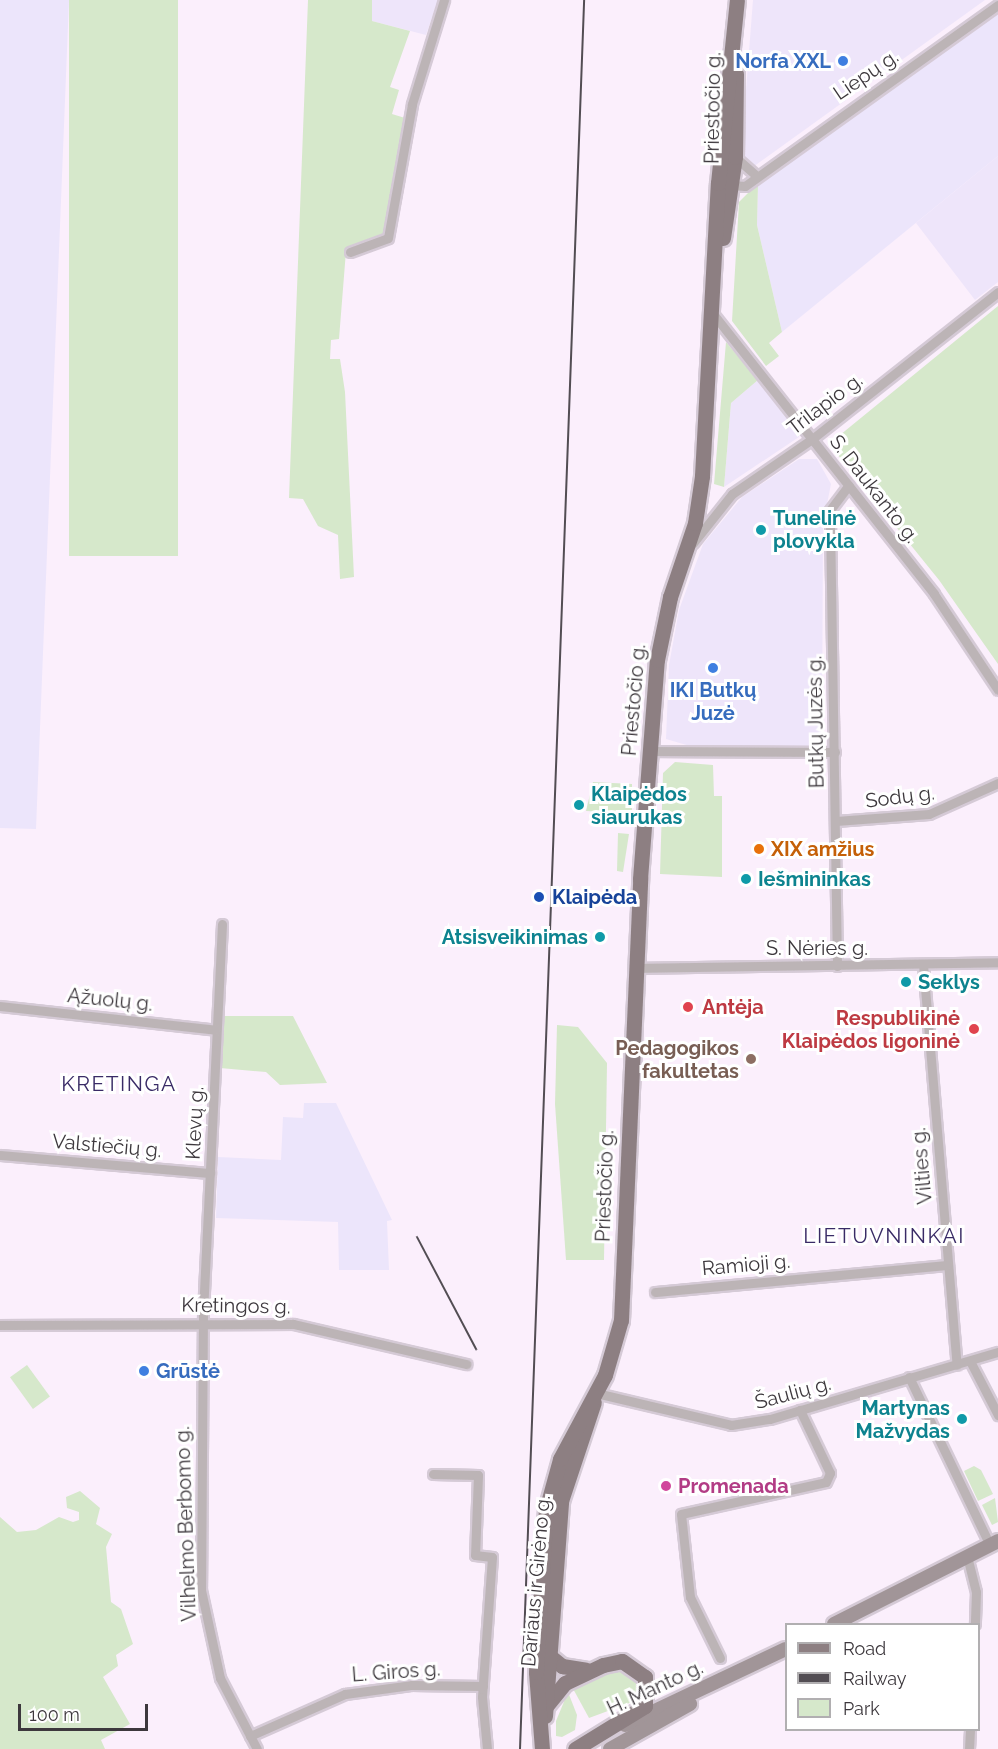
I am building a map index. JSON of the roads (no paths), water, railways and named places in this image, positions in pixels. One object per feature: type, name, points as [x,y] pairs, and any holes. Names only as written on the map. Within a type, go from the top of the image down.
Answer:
[{"type":"main road","name":"Priestočio g.","points":[[596,1393],[621,1320],[635,968],[650,750],[660,639],[685,555],[702,476],[737,0]]},
{"type":"main road","name":"Priestočio g.","points":[[725,184],[735,157],[734,31]]},
{"type":"main road","name":"Dariaus ir Girėno g.","points":[[541,1743],[538,1627],[540,1567],[552,1484],[576,1419],[596,1393]]},
{"type":"main road","name":"Dariaus ir Girėno g.","points":[[541,1743],[551,1658],[561,1501],[596,1393]]},
{"type":"main road","points":[[836,1623],[994,1543]]},
{"type":"main road","points":[[538,1627],[551,1658],[586,1670]]},
{"type":"main road","name":"H. Manto g.","points":[[610,1749],[785,1650]]},
{"type":"main road","points":[[547,1705],[586,1670],[622,1661],[641,1671],[648,1684],[645,1706],[594,1739]]},
{"type":"main road","name":"H. Manto g.","points":[[575,1749],[754,1666]]},
{"type":"street","points":[[350,252],[388,238],[409,114],[444,0]]},
{"type":"street","name":"Liepų g.","points":[[725,184],[745,186],[998,5]]},
{"type":"street","points":[[735,157],[757,176]]},
{"type":"street","name":"Trilapio g.","points":[[685,555],[732,494],[812,440],[998,292]]},
{"type":"street","name":"S. Daukanto g.","points":[[714,315],[934,594],[998,690]]},
{"type":"street","name":"Butkų Juzės g.","points":[[837,966],[830,510],[849,485]]},
{"type":"street","points":[[650,750],[835,752]]},
{"type":"street","name":"Sodų g.","points":[[836,821],[929,814],[998,783]]},
{"type":"street","name":"Klevų g.","points":[[202,1323],[222,924]]},
{"type":"street","name":"S. Nėries g.","points":[[635,968],[998,962]]},
{"type":"street","name":"Vilties g.","points":[[923,964],[957,1365]]},
{"type":"street","name":"Ąžuolų g.","points":[[0,1006],[216,1030]]},
{"type":"street","name":"Valstiečių g.","points":[[0,1155],[210,1173]]},
{"type":"street","name":"Ramioji g.","points":[[655,1292],[948,1265]]},
{"type":"street","name":"Kretingos g.","points":[[0,1325],[202,1323],[301,1325],[466,1364]]},
{"type":"street","name":"Vilhelmo Berbomo g.","points":[[202,1323],[205,1622],[220,1678],[257,1749]]},
{"type":"street","name":"Šaulių g.","points":[[596,1393],[731,1425],[800,1410],[998,1352]]},
{"type":"street","points":[[970,1361],[998,1415]]},
{"type":"street","points":[[909,1377],[994,1543]]},
{"type":"street","points":[[720,1658],[690,1597],[681,1514],[826,1482],[830,1473],[800,1410]]},
{"type":"street","points":[[433,1474],[478,1475],[475,1555],[492,1557],[483,1686],[487,1749]]},
{"type":"street","points":[[966,1556],[976,1592],[975,1623]]},
{"type":"street","name":"L. Giros g.","points":[[250,1736],[345,1694],[412,1685],[483,1686]]},
{"type":"street","points":[[969,1749],[970,1731]]},
{"type":"railway","points":[[520,1749],[584,0]]},
{"type":"railway","points":[[417,1237],[476,1349]]},
{"type":"place","name":"Norfa XXL","points":[[843,61]]},
{"type":"place","name":"Tunelinė plovykla","points":[[761,530]]},
{"type":"place","name":"IKI Butkų Juzė","points":[[713,668]]},
{"type":"place","name":"Klaipėdos siaurukas","points":[[579,805]]},
{"type":"place","name":"XIX amžius","points":[[759,849]]},
{"type":"place","name":"Iešmininkas","points":[[746,879]]},
{"type":"place","name":"Klaipėda","points":[[539,897]]},
{"type":"place","name":"Atsisveikinimas","points":[[600,937]]},
{"type":"place","name":"Seklys","points":[[906,982]]},
{"type":"place","name":"Antėja","points":[[688,1007]]},
{"type":"place","name":"Respublikinė Klaipėdos ligoninė","points":[[974,1029]]},
{"type":"place","name":"Pedagogikos fakultetas","points":[[751,1059]]},
{"type":"place","name":"Grūstė","points":[[144,1371]]},
{"type":"place","name":"Martynas Mažvydas","points":[[962,1419]]},
{"type":"place","name":"Promenada","points":[[666,1486]]},
{"type":"district","name":"KRETINGA","points":[[119,1084]]},
{"type":"district","name":"LIETUVNINKAI","points":[[884,1236]]}]
